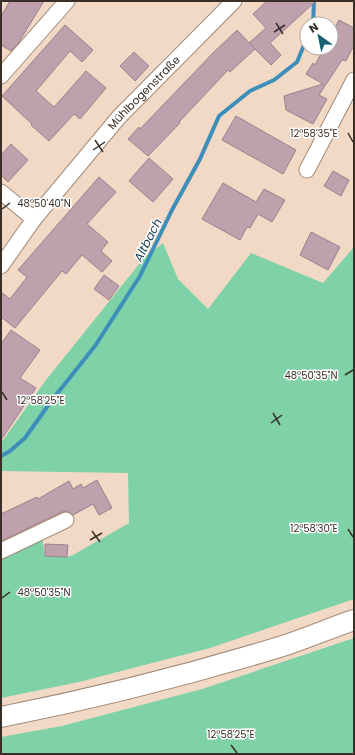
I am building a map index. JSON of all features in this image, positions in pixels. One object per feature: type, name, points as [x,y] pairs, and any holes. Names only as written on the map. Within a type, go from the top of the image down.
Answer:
[{"type":"main road","points":[[1,717],[77,702],[181,675],[287,644],[354,620]]},
{"type":"street","points":[[1,76],[67,1]]},
{"type":"street","name":"Mühlbogenstraße","points":[[1,266],[34,219],[119,117],[234,1]]},
{"type":"street","points":[[307,170],[354,80]]},
{"type":"street","points":[[1,192],[34,219]]},
{"type":"street","points":[[1,551],[66,520]]},
{"type":"green space","points":[[163,243],[178,279],[208,309],[251,253],[323,283],[354,247],[354,599],[210,648],[79,682],[1,698],[1,557],[42,537],[45,556],[67,557],[129,523],[128,473],[1,471],[1,443],[46,380],[144,258]]},
{"type":"green space","points":[[354,638],[354,754],[1,754],[1,737],[62,726],[202,689]]},
{"type":"building","points":[[10,1],[44,1],[19,42],[11,51],[1,45],[1,16]]},
{"type":"building","points":[[267,1],[316,1],[270,43],[281,55],[271,65],[249,43],[266,28],[253,14]]},
{"type":"building","points":[[339,20],[354,28],[354,45],[346,61],[342,60],[319,95],[327,99],[313,124],[286,110],[284,96],[323,84],[306,74],[313,63],[315,65],[320,56],[339,56]]},
{"type":"building","points":[[65,25],[93,50],[82,62],[70,51],[36,91],[54,107],[86,71],[106,88],[80,119],[74,114],[49,141],[2,96]]},
{"type":"building","points":[[237,30],[255,49],[230,72],[228,70],[148,156],[128,139],[139,127],[140,129]]},
{"type":"building","points":[[134,52],[149,66],[135,81],[120,66]]},
{"type":"building","points":[[236,116],[296,150],[283,174],[222,140]]},
{"type":"building","points":[[11,144],[28,160],[8,182],[1,175],[1,155]]},
{"type":"building","points":[[149,158],[173,179],[153,202],[129,181]]},
{"type":"building","points":[[333,171],[349,180],[341,196],[324,186]]},
{"type":"building","points":[[99,177],[116,192],[87,224],[108,242],[101,251],[112,261],[102,272],[82,255],[66,274],[62,271],[15,328],[1,317],[1,292],[10,299],[27,277],[18,270]]},
{"type":"building","points":[[223,183],[256,202],[264,189],[285,200],[272,222],[258,214],[250,228],[247,227],[240,240],[202,219]]},
{"type":"building","points":[[311,232],[340,247],[328,270],[300,255]]},
{"type":"building","points":[[104,275],[119,286],[109,300],[94,289]]},
{"type":"building","points":[[11,330],[40,350],[20,378],[36,388],[1,440],[1,344]]},
{"type":"building","points":[[97,480],[112,508],[99,515],[93,504],[73,515],[67,511],[62,512],[1,541],[1,514],[37,497],[38,499],[69,481],[73,489],[81,484],[83,488]]},
{"type":"building","points":[[45,544],[68,545],[67,557],[45,556]]},
{"type":"waterway","name":"Altbach","points":[[313,16],[314,1]]},
{"type":"waterway","name":"Altbach","points":[[1,456],[10,451],[25,438],[52,400],[95,346],[140,276],[172,210],[200,159],[219,116],[250,91],[274,80],[297,62],[300,56]]}]
